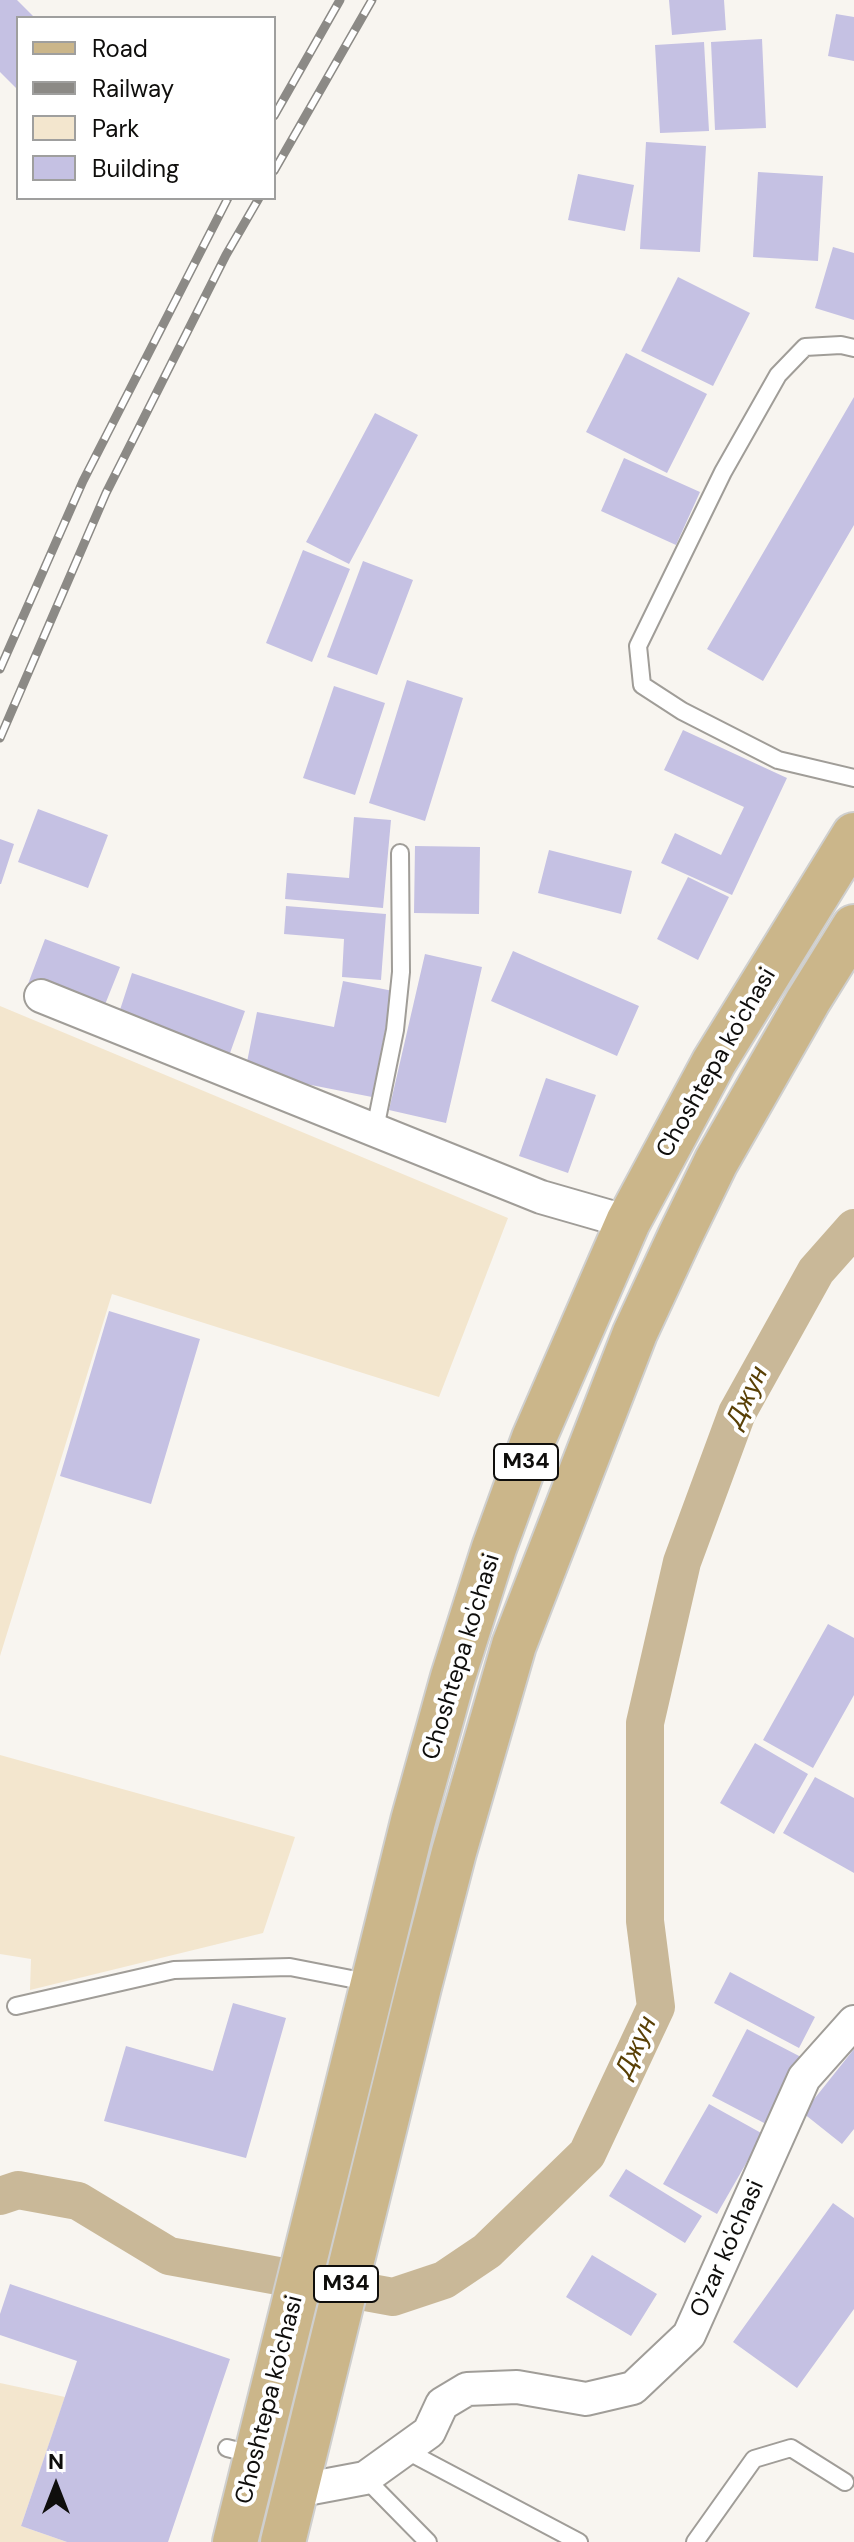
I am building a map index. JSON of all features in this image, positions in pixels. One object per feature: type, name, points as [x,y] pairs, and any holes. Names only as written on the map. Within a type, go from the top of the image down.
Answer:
[{"type":"main road","name":"Choshtepa ko'chasi","points":[[283,2542],[285,2465],[267,2412],[429,1764],[494,1548],[534,1438],[628,1222],[714,1062],[854,835]]},
{"type":"main road","name":"Choshtepa ko'chasi","points":[[235,2542],[312,2422],[454,1852],[509,1659],[575,1483],[635,1333],[716,1162],[854,927]]},
{"type":"street","points":[[41,996],[541,1197],[628,1222]]},
{"type":"street","name":"O'zar ko'chasi","points":[[285,2465],[365,2478],[429,2432],[442,2404],[467,2389],[517,2387],[586,2399],[633,2388],[689,2335],[804,2078],[854,2022]]},
{"type":"lane","points":[[854,348],[841,345],[805,347],[778,375],[723,472],[638,646],[642,685],[682,711],[778,760],[854,778]]},
{"type":"lane","points":[[375,1129],[395,1030],[401,972],[400,853]]},
{"type":"lane","points":[[16,2006],[174,1970],[290,1967],[372,1983]]},
{"type":"lane","points":[[695,2542],[754,2459],[791,2448],[845,2482]]},
{"type":"lane","points":[[405,2450],[579,2542]]},
{"type":"lane","points":[[365,2478],[428,2542]]},
{"type":"green space","points":[[0,1006],[508,1218],[439,1397],[112,1294],[0,1656]]},
{"type":"green space","points":[[0,1755],[295,1837],[263,1933],[30,1990],[31,1959],[0,1954]]},
{"type":"green space","points":[[0,2383],[65,2397],[21,2526],[67,2542],[0,2542]]},
{"type":"building","points":[[0,0],[17,0],[33,16],[16,16],[16,88],[0,72]]},
{"type":"building","points":[[669,0],[724,0],[726,30],[672,35]]},
{"type":"building","points":[[836,14],[854,17],[854,61],[828,56]]},
{"type":"building","points":[[762,39],[766,128],[715,130],[711,42]]},
{"type":"building","points":[[704,42],[709,131],[660,133],[655,45]]},
{"type":"building","points":[[646,142],[706,146],[700,252],[640,249]]},
{"type":"building","points":[[758,172],[823,176],[818,261],[753,257]]},
{"type":"building","points":[[578,174],[634,185],[625,231],[568,220]]},
{"type":"building","points":[[833,247],[854,253],[854,320],[815,308]]},
{"type":"building","points":[[678,277],[750,313],[713,386],[641,351]]},
{"type":"building","points":[[626,353],[707,394],[667,473],[586,432]]},
{"type":"building","points":[[854,397],[854,525],[763,681],[707,649]]},
{"type":"building","points":[[375,413],[418,435],[349,564],[306,542]]},
{"type":"building","points":[[624,458],[700,492],[676,545],[601,511]]},
{"type":"building","points":[[303,550],[350,569],[312,662],[266,643]]},
{"type":"building","points":[[363,561],[413,580],[377,675],[327,657]]},
{"type":"building","points":[[407,680],[463,698],[425,821],[369,803]]},
{"type":"building","points":[[334,686],[385,703],[355,795],[303,778]]},
{"type":"building","points":[[683,730],[787,778],[732,895],[661,863],[675,833],[721,855],[744,807],[664,770]]},
{"type":"building","points":[[38,809],[108,835],[88,888],[18,862]]},
{"type":"building","points":[[354,817],[391,820],[383,908],[285,899],[287,873],[349,878]]},
{"type":"building","points":[[0,839],[14,844],[1,884],[0,884]]},
{"type":"building","points":[[415,846],[480,847],[479,914],[414,913]]},
{"type":"building","points":[[549,850],[632,871],[621,914],[538,893]]},
{"type":"building","points":[[688,877],[729,897],[698,960],[657,939]]},
{"type":"building","points":[[286,906],[386,914],[381,980],[342,977],[344,939],[284,934]]},
{"type":"building","points":[[45,939],[120,967],[102,1012],[28,984]]},
{"type":"building","points":[[513,951],[639,1006],[617,1056],[491,1001]]},
{"type":"building","points":[[425,954],[482,967],[446,1123],[389,1110]]},
{"type":"building","points":[[132,973],[245,1011],[230,1053],[118,1016]]},
{"type":"building","points":[[343,981],[393,991],[372,1097],[245,1072],[257,1012],[334,1027]]},
{"type":"building","points":[[546,1078],[596,1095],[568,1173],[519,1156]]},
{"type":"building","points":[[109,1311],[200,1339],[151,1504],[60,1476]]},
{"type":"building","points":[[828,1624],[854,1638],[854,1695],[813,1768],[763,1740]]},
{"type":"building","points":[[755,1743],[808,1774],[774,1834],[720,1803]]},
{"type":"building","points":[[815,1777],[854,1798],[854,1873],[783,1833]]},
{"type":"building","points":[[730,1972],[815,2017],[799,2048],[714,2003]]},
{"type":"building","points":[[233,2003],[286,2018],[246,2158],[104,2121],[126,2046],[213,2071]]},
{"type":"building","points":[[747,2029],[801,2057],[766,2124],[712,2096]]},
{"type":"building","points":[[854,2049],[854,2129],[842,2144],[803,2113]]},
{"type":"building","points":[[709,2104],[763,2134],[717,2214],[663,2184]]},
{"type":"building","points":[[626,2169],[702,2216],[685,2243],[609,2196]]},
{"type":"building","points":[[833,2203],[854,2218],[854,2309],[797,2388],[733,2342]]},
{"type":"building","points":[[592,2255],[657,2294],[631,2336],[566,2297]]},
{"type":"building","points":[[10,2284],[230,2359],[168,2542],[67,2542],[21,2526],[77,2361],[0,2335],[0,2314]]},
{"type":"waterway","name":"Джун","points":[[0,2196],[18,2190],[78,2201],[169,2256],[393,2297],[444,2280],[487,2251],[587,2154],[656,2007],[645,1921],[645,1723],[682,1562],[737,1413],[816,1271],[854,1228]]},
{"type":"railway","points":[[276,112],[340,0]]},
{"type":"railway","points":[[276,168],[372,0]]},
{"type":"railway","points":[[0,669],[83,481],[227,200]]},
{"type":"railway","points":[[0,738],[106,493],[226,255],[258,200]]}]
